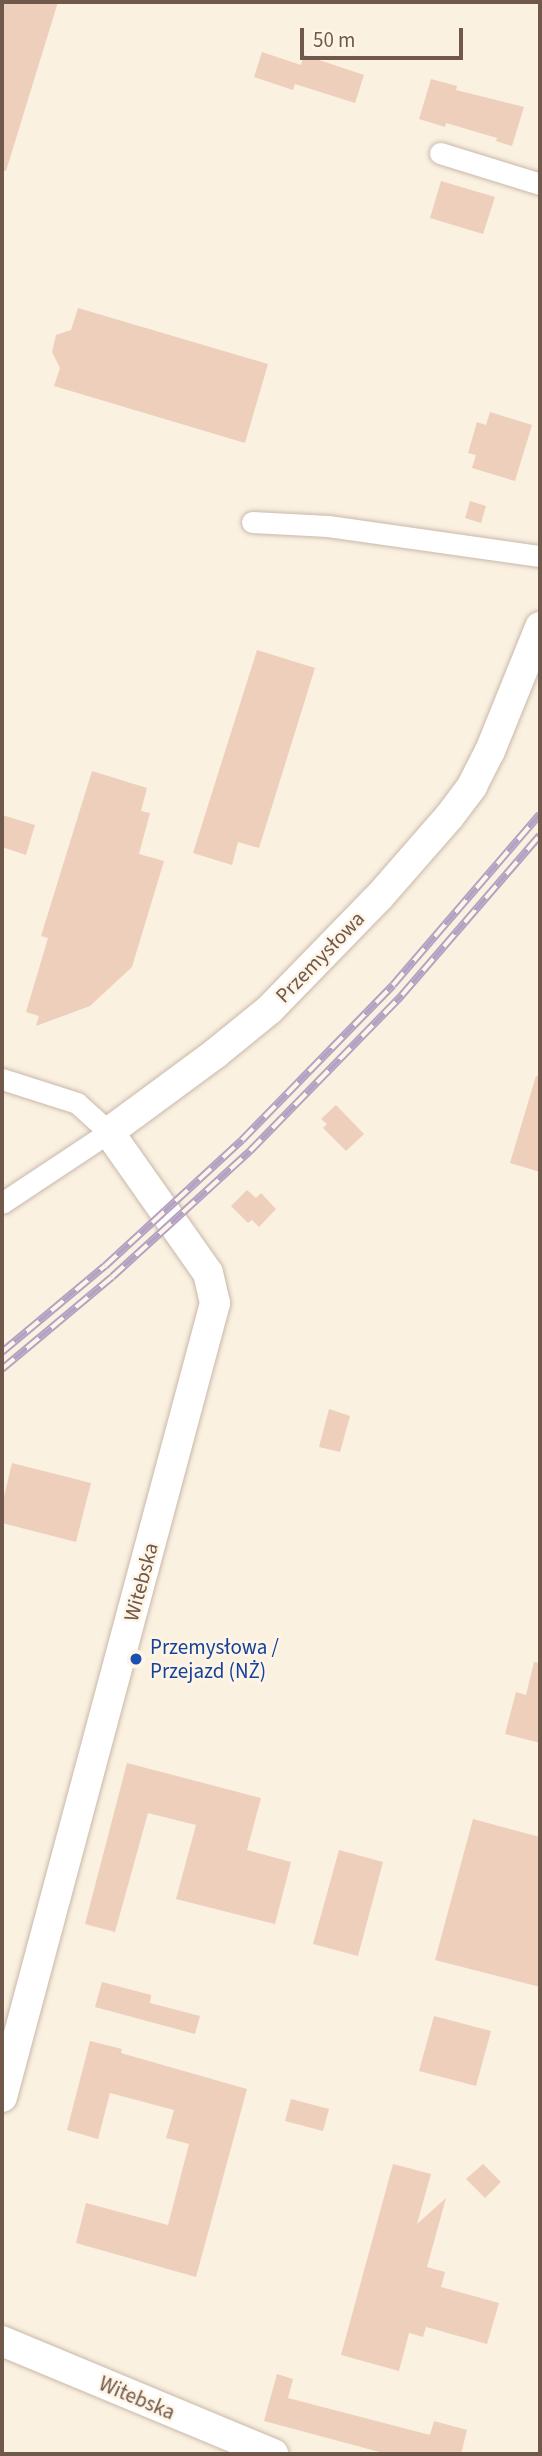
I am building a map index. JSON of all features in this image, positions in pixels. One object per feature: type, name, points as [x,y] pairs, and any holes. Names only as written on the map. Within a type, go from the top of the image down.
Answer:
[{"type":"street","points":[[440,153],[540,184]]},
{"type":"street","points":[[252,522],[328,526],[540,556]]},
{"type":"street","name":"Przemysłowa","points":[[2,1203],[109,1132],[216,1054],[268,1010],[380,896],[449,817],[472,786],[490,751],[540,627]]},
{"type":"street","points":[[2,1079],[77,1103],[109,1132]]},
{"type":"street","name":"Witebska","points":[[2,2097],[215,1303],[208,1273],[109,1132]]},
{"type":"street","name":"Witebska","points":[[2,2341],[273,2454]]},
{"type":"building","points":[[2,2],[58,2],[6,171],[2,171]]},
{"type":"building","points":[[262,52],[301,65],[304,55],[364,75],[355,103],[295,84],[293,90],[254,77]]},
{"type":"building","points":[[431,79],[457,86],[456,90],[524,107],[512,146],[496,141],[497,138],[446,123],[445,127],[419,119]]},
{"type":"building","points":[[441,181],[495,197],[483,234],[430,218]]},
{"type":"building","points":[[78,308],[268,364],[245,443],[54,386],[60,368],[52,352],[56,335],[71,330]]},
{"type":"building","points":[[490,412],[532,425],[515,481],[472,468],[476,455],[468,453],[477,422],[486,425]]},
{"type":"building","points":[[470,501],[486,506],[481,523],[465,518]]},
{"type":"building","points":[[257,650],[315,668],[259,848],[238,842],[232,865],[193,853]]},
{"type":"building","points":[[92,771],[147,788],[141,811],[150,813],[139,854],[164,861],[132,967],[90,1006],[36,1026],[39,1016],[26,1012],[48,938],[41,936]]},
{"type":"building","points":[[2,815],[35,825],[26,855],[2,847]]},
{"type":"building","points":[[536,1076],[540,1077],[540,1172],[510,1163]]},
{"type":"building","points":[[336,1105],[364,1134],[346,1151],[323,1128],[327,1124],[321,1119]]},
{"type":"building","points":[[247,1190],[256,1198],[261,1193],[276,1209],[259,1227],[252,1220],[248,1223],[231,1206]]},
{"type":"building","points":[[329,1409],[350,1416],[340,1452],[319,1447]]},
{"type":"building","points":[[12,1463],[91,1483],[76,1542],[2,1523],[2,1505]]},
{"type":"building","points":[[534,1662],[540,1663],[540,1743],[505,1734],[516,1692],[526,1695]]},
{"type":"building","points":[[127,1763],[261,1798],[247,1850],[291,1862],[275,1924],[176,1899],[196,1825],[148,1813],[115,1932],[85,1924]]},
{"type":"building","points":[[473,1819],[540,1837],[540,1987],[435,1960]]},
{"type":"building","points":[[339,1850],[383,1862],[358,1956],[313,1944]]},
{"type":"building","points":[[102,1982],[151,1995],[150,2003],[200,2016],[195,2034],[95,2007]]},
{"type":"building","points":[[434,2016],[491,2031],[476,2086],[419,2071]]},
{"type":"building","points":[[90,2041],[122,2049],[121,2053],[247,2089],[196,2277],[76,2243],[86,2203],[168,2225],[189,2144],[166,2138],[174,2110],[110,2093],[98,2139],[67,2130]]},
{"type":"building","points":[[291,2099],[329,2109],[323,2131],[285,2121]]},
{"type":"building","points":[[393,2164],[431,2174],[417,2224],[446,2198],[427,2267],[445,2272],[441,2287],[499,2303],[487,2344],[426,2327],[423,2337],[409,2333],[399,2371],[341,2355]]},
{"type":"building","points":[[483,2164],[501,2182],[485,2198],[466,2179]]},
{"type":"building","points":[[277,2374],[293,2379],[288,2398],[430,2435],[434,2421],[467,2430],[461,2454],[387,2454],[264,2421]]},
{"type":"railway","points":[[2,1352],[105,1266],[242,1140],[393,985],[540,814]]},
{"type":"railway","points":[[2,1369],[112,1277],[250,1151],[402,995],[540,835]]},
{"type":"place","name":"Przemysłowa / Przejazd (NŻ)","points":[[136,1659]]}]
